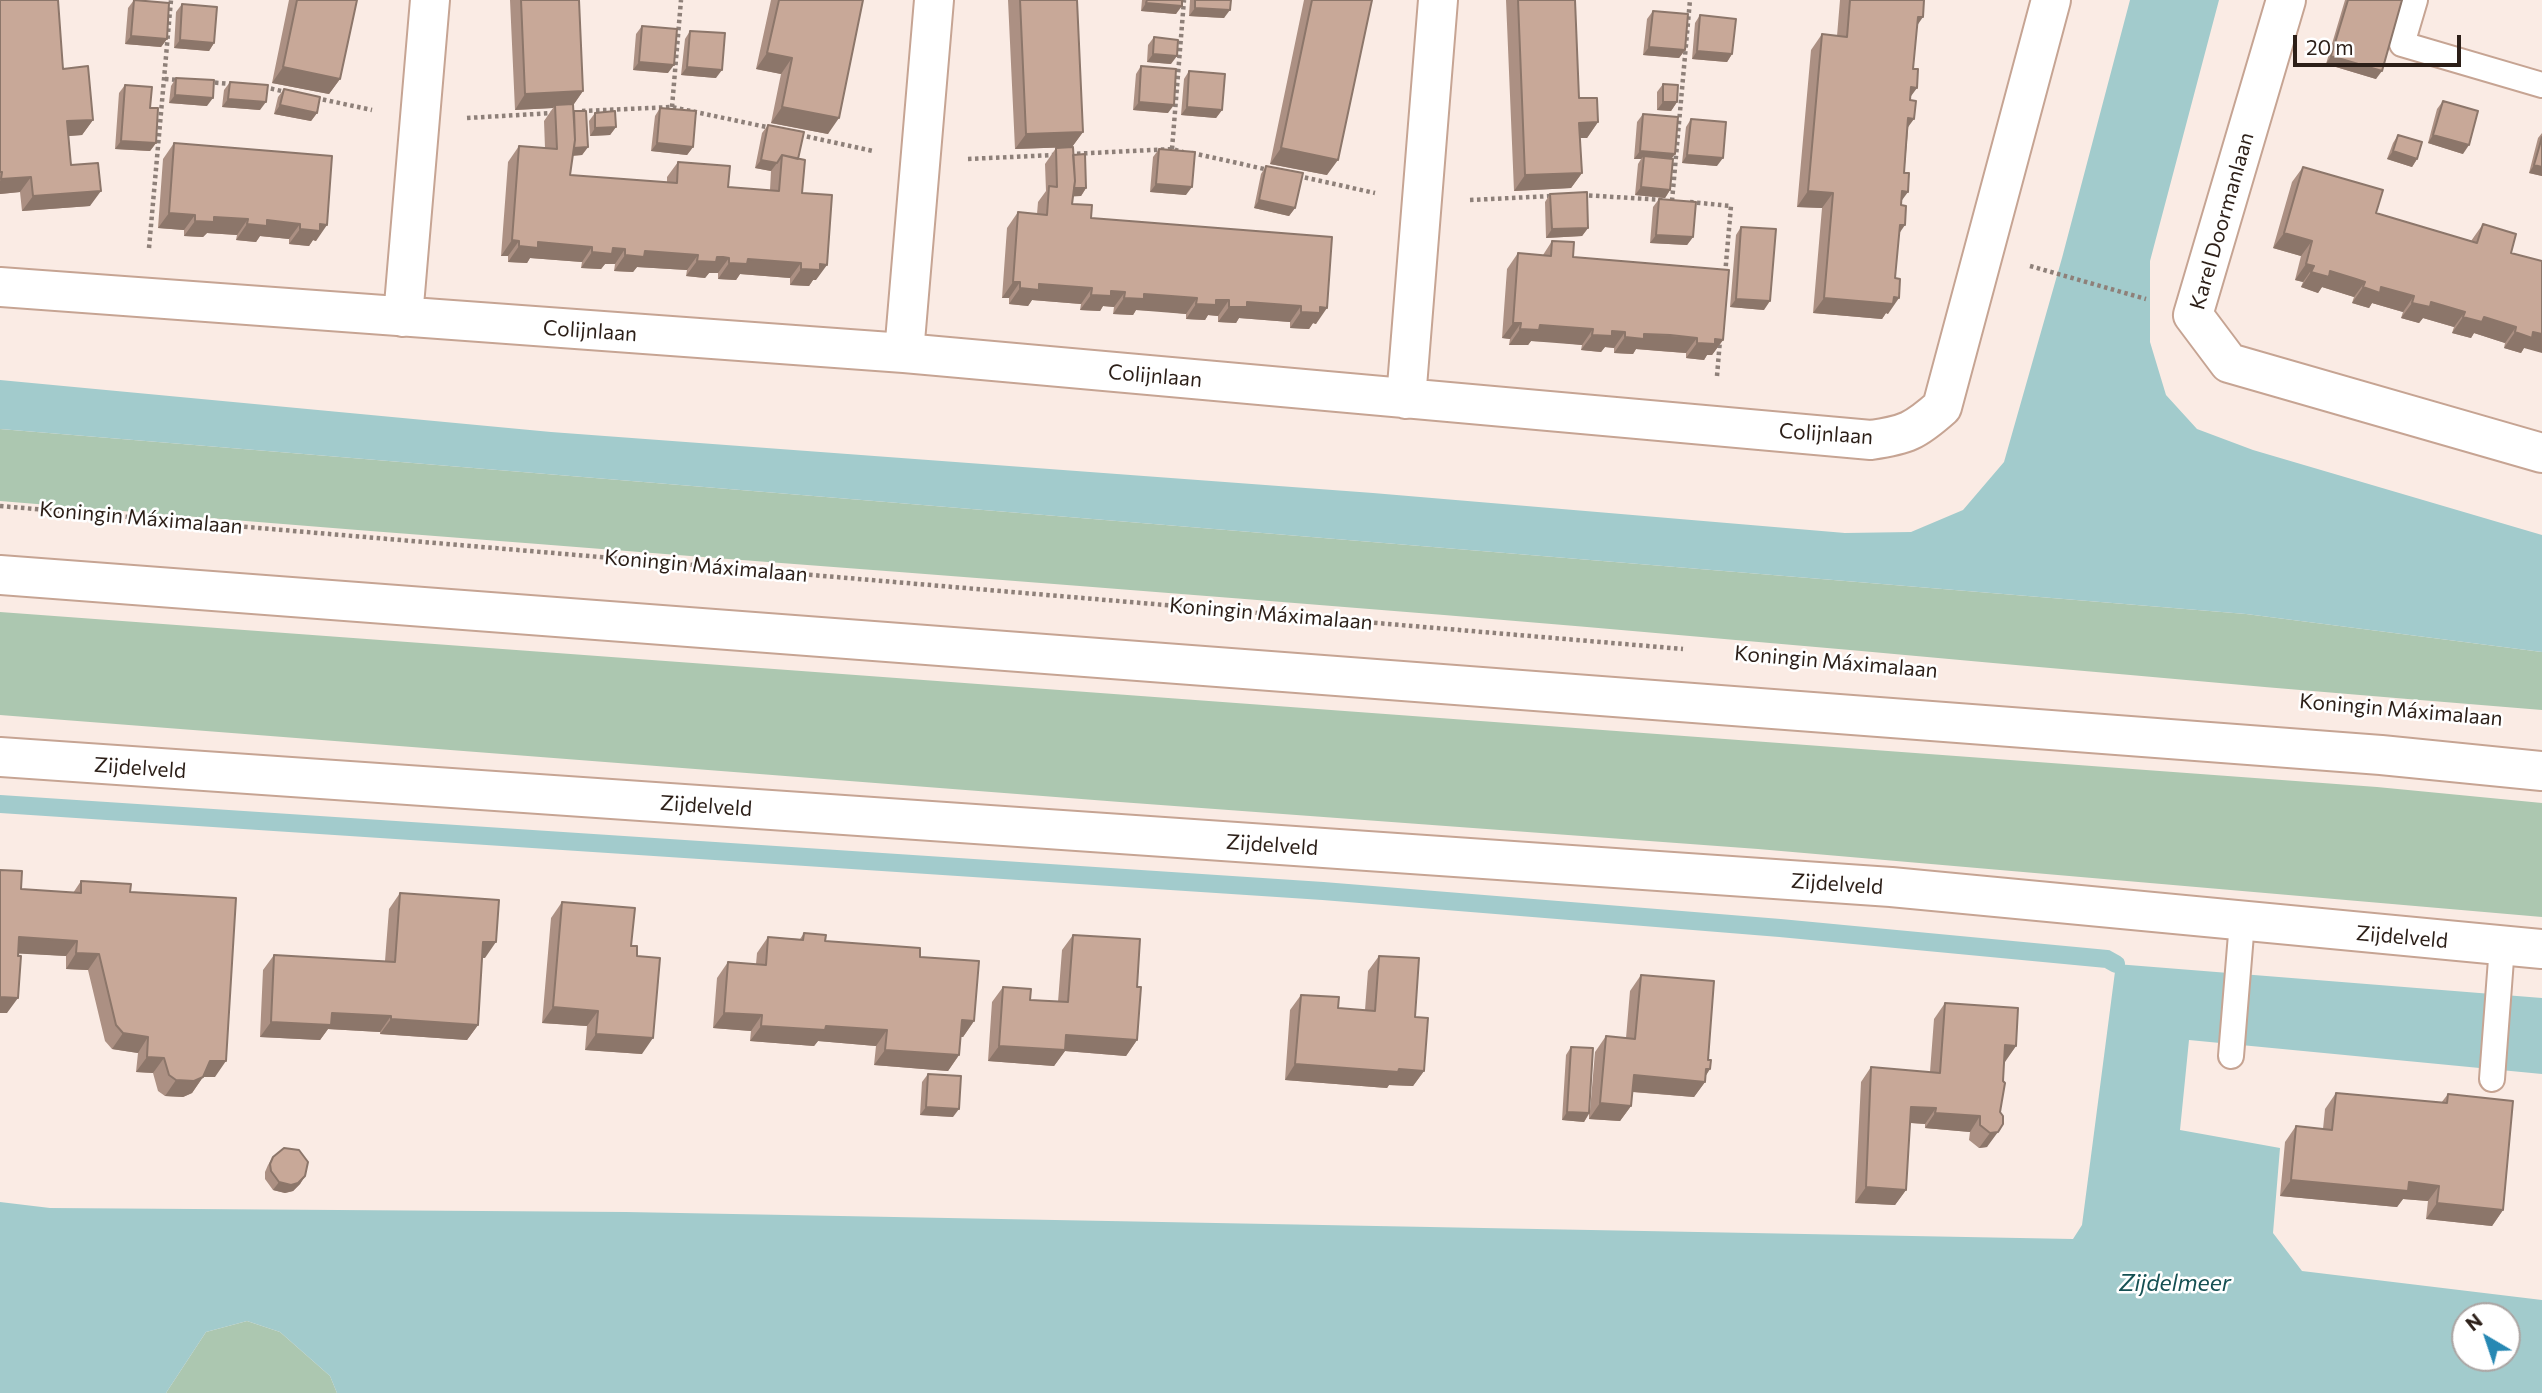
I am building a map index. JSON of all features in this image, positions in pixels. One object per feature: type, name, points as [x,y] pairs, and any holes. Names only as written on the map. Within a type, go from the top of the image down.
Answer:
[{"type":"street","points":[[403,317],[430,0]]},
{"type":"street","points":[[904,353],[934,0]]},
{"type":"street","points":[[1406,399],[1438,0]]},
{"type":"street","name":"Colijnlaan","points":[[0,287],[904,353],[1871,440],[1902,436],[1924,423],[1942,407],[2051,0]]},
{"type":"street","name":"Karel Doormanlaan","points":[[2286,0],[2193,316],[2229,363],[2542,453]]},
{"type":"street","points":[[0,575],[2381,755],[2542,771]]},
{"type":"street","name":"Zijdelveld","points":[[0,757],[1891,887],[2242,922],[2500,962],[2542,949]]},
{"type":"lane","points":[[2415,0],[2402,44],[2542,85]]},
{"type":"lane","points":[[2231,1056],[2242,922]]},
{"type":"lane","points":[[2492,1079],[2500,962]]},
{"type":"path","points":[[144,297],[171,0]]},
{"type":"path","points":[[672,107],[681,0]]},
{"type":"path","points":[[1172,149],[1185,0]]},
{"type":"path","points":[[1672,201],[1690,0]]},
{"type":"path","points":[[165,79],[190,81]]},
{"type":"path","points":[[202,82],[239,85]]},
{"type":"path","points":[[251,86],[290,92]]},
{"type":"path","points":[[303,95],[420,120],[566,112]]},
{"type":"path","points":[[579,112],[672,107],[776,130]]},
{"type":"path","points":[[790,132],[920,161],[1172,149],[1277,172]]},
{"type":"path","points":[[1290,174],[1422,203],[1553,196]]},
{"type":"path","points":[[1579,195],[1731,206],[1724,289]]},
{"type":"path","points":[[2044,270],[2157,303]]},
{"type":"path","points":[[1713,426],[1721,330]]},
{"type":"path","name":"Koningin Máximalaan","points":[[0,506],[1695,650]]},
{"type":"green space","points":[[0,429],[2246,614],[2542,652],[2542,710],[1444,615],[0,501]]},
{"type":"green space","points":[[0,612],[2377,787],[2542,803],[2542,917],[1758,849],[0,715]]},
{"type":"green space","points":[[247,1321],[280,1332],[330,1376],[337,1393],[166,1393],[206,1332]]},
{"type":"water","points":[[2130,0],[2219,0],[2150,261],[2150,342],[2166,395],[2197,429],[2253,450],[2542,535],[2542,652],[2246,614],[0,429],[0,380],[551,432],[1373,493],[1845,533],[1911,532],[1963,510],[2004,462],[2062,258]]},
{"type":"water","name":"Zijdelmeer","points":[[2116,964],[2542,998],[2542,1074],[2189,1040],[2180,1130],[2280,1148],[2273,1233],[2302,1271],[2542,1300],[2542,1393],[337,1393],[330,1376],[280,1332],[247,1321],[206,1332],[166,1393],[0,1393],[0,1202],[50,1208],[626,1212],[2073,1239],[2082,1225]]},
{"type":"building","points":[[0,0],[58,0],[63,69],[88,66],[93,120],[67,121],[71,165],[98,163],[101,191],[33,196],[31,177],[1,179]]},
{"type":"building","points":[[134,0],[169,3],[167,39],[131,36]]},
{"type":"building","points":[[297,0],[357,0],[340,79],[283,67]]},
{"type":"building","points":[[521,0],[579,0],[583,91],[525,94]]},
{"type":"building","points":[[779,0],[863,0],[839,118],[782,107],[792,58],[767,53]]},
{"type":"building","points":[[1020,0],[1077,0],[1083,132],[1026,134]]},
{"type":"building","points":[[1147,0],[1182,0],[1182,6],[1146,3]]},
{"type":"building","points":[[1195,0],[1231,0],[1230,10],[1195,8]]},
{"type":"building","points":[[1312,0],[1372,0],[1338,160],[1281,148]]},
{"type":"building","points":[[1518,0],[1575,0],[1579,98],[1597,98],[1598,122],[1579,123],[1582,173],[1525,175]]},
{"type":"building","points":[[1850,0],[1924,0],[1923,17],[1918,17],[1913,69],[1918,69],[1917,88],[1911,87],[1910,100],[1916,101],[1914,119],[1908,118],[1904,173],[1909,173],[1908,192],[1902,191],[1901,205],[1906,206],[1905,225],[1900,225],[1895,278],[1900,279],[1899,298],[1894,297],[1893,304],[1824,298],[1833,193],[1808,191],[1822,34],[1847,37]]},
{"type":"building","points":[[2348,0],[2402,0],[2382,71],[2331,56]]},
{"type":"building","points":[[182,4],[217,7],[214,43],[180,40]]},
{"type":"building","points":[[1653,11],[1688,14],[1685,50],[1649,47]]},
{"type":"building","points":[[1700,15],[1736,19],[1732,54],[1697,51]]},
{"type":"building","points":[[642,26],[677,29],[674,65],[639,62]]},
{"type":"building","points":[[690,31],[725,33],[722,70],[687,67]]},
{"type":"building","points":[[1154,37],[1178,40],[1177,56],[1153,54]]},
{"type":"building","points":[[1141,66],[1176,69],[1174,105],[1139,102]]},
{"type":"building","points":[[1189,71],[1225,74],[1222,110],[1187,107]]},
{"type":"building","points":[[176,78],[214,80],[213,98],[175,95]]},
{"type":"building","points":[[230,82],[268,85],[266,102],[228,99]]},
{"type":"building","points":[[1663,84],[1678,85],[1677,102],[1663,102]]},
{"type":"building","points":[[125,85],[152,87],[150,108],[158,108],[156,143],[121,141]]},
{"type":"building","points":[[284,89],[320,97],[317,113],[280,105]]},
{"type":"building","points":[[2443,101],[2478,111],[2469,145],[2433,135]]},
{"type":"building","points":[[573,104],[575,140],[570,175],[677,183],[678,162],[730,166],[728,187],[779,191],[782,155],[805,160],[802,193],[832,195],[827,265],[820,264],[820,270],[801,269],[801,263],[748,259],[747,264],[729,263],[729,258],[723,257],[717,257],[716,262],[697,261],[698,255],[645,251],[644,257],[625,255],[625,249],[613,248],[612,254],[592,252],[592,247],[538,242],[538,248],[519,246],[519,241],[512,240],[519,146],[557,149],[555,105]]},
{"type":"building","points":[[660,108],[696,111],[693,147],[657,143]]},
{"type":"building","points":[[574,111],[586,111],[588,147],[574,148]]},
{"type":"building","points":[[615,111],[616,127],[595,128],[595,113]]},
{"type":"building","points":[[1643,114],[1678,117],[1675,154],[1640,151]]},
{"type":"building","points":[[1691,119],[1726,122],[1723,158],[1687,155]]},
{"type":"building","points":[[768,125],[804,132],[798,159],[782,155],[777,163],[761,160]]},
{"type":"building","points":[[2398,135],[2422,142],[2417,159],[2393,151]]},
{"type":"building","points":[[2542,137],[2542,167],[2534,165]]},
{"type":"building","points":[[174,143],[332,156],[327,225],[320,224],[320,231],[300,229],[300,224],[267,220],[267,226],[247,224],[248,219],[214,217],[214,222],[195,221],[195,215],[169,213]]},
{"type":"building","points":[[1073,147],[1075,181],[1072,204],[1092,205],[1091,218],[1332,237],[1327,308],[1320,307],[1320,313],[1301,312],[1301,306],[1247,302],[1247,307],[1229,307],[1229,300],[1216,300],[1216,305],[1196,304],[1197,298],[1171,296],[1144,294],[1144,299],[1124,298],[1125,292],[1111,291],[1111,296],[1091,295],[1092,288],[1039,284],[1039,290],[1020,288],[1020,282],[1013,282],[1018,212],[1047,215],[1049,186],[1057,187],[1056,148]]},
{"type":"building","points":[[1159,149],[1195,152],[1192,187],[1156,184]]},
{"type":"building","points":[[1085,154],[1086,188],[1074,188],[1073,155]]},
{"type":"building","points":[[1644,156],[1673,159],[1670,190],[1641,187]]},
{"type":"building","points":[[1266,166],[1303,173],[1295,208],[1259,200]]},
{"type":"building","points":[[2303,167],[2383,190],[2376,213],[2477,243],[2483,224],[2516,234],[2511,253],[2542,261],[2542,334],[2533,332],[2532,338],[2515,332],[2516,327],[2484,317],[2482,322],[2463,317],[2465,312],[2431,302],[2430,307],[2412,303],[2414,296],[2381,287],[2380,293],[2363,287],[2365,282],[2330,271],[2329,277],[2311,272],[2314,266],[2306,264],[2312,241],[2284,233]]},
{"type":"building","points":[[1587,192],[1588,228],[1552,229],[1550,194]]},
{"type":"building","points":[[1659,199],[1696,202],[1693,237],[1656,235]]},
{"type":"building","points":[[1741,227],[1776,229],[1770,301],[1736,299]]},
{"type":"building","points":[[1552,241],[1574,242],[1573,257],[1729,270],[1723,340],[1715,339],[1715,344],[1697,343],[1697,338],[1644,334],[1644,339],[1625,337],[1625,332],[1612,331],[1612,336],[1592,335],[1593,329],[1540,325],[1539,330],[1520,329],[1521,323],[1513,323],[1518,253],[1551,256]]},
{"type":"building","points":[[0,870],[22,871],[21,889],[81,893],[81,881],[131,884],[130,892],[236,898],[226,1061],[210,1061],[203,1077],[194,1081],[176,1080],[169,1075],[164,1058],[147,1057],[148,1037],[123,1033],[116,1025],[99,954],[76,953],[77,941],[19,937],[18,956],[21,956],[18,998],[0,997]]},
{"type":"building","points":[[400,893],[499,900],[496,942],[483,942],[478,1025],[332,1013],[331,1025],[271,1022],[274,955],[395,962]]},
{"type":"building","points":[[562,902],[635,908],[631,946],[637,946],[637,956],[660,958],[653,1038],[596,1034],[598,1011],[553,1007]]},
{"type":"building","points":[[804,933],[826,935],[825,941],[920,948],[920,957],[979,961],[974,1021],[962,1020],[959,1055],[885,1050],[887,1030],[761,1026],[762,1015],[724,1013],[728,962],[766,965],[768,937],[803,940]]},
{"type":"building","points":[[1073,935],[1140,939],[1137,987],[1141,987],[1137,1040],[1066,1035],[1065,1050],[999,1046],[1003,987],[1031,989],[1030,1000],[1068,1002]]},
{"type":"building","points":[[1379,956],[1419,958],[1415,1017],[1428,1018],[1424,1071],[1399,1069],[1398,1072],[1295,1064],[1301,995],[1339,997],[1338,1008],[1375,1011]]},
{"type":"building","points":[[1641,975],[1714,981],[1708,1060],[1711,1060],[1710,1069],[1706,1069],[1705,1082],[1634,1075],[1631,1106],[1600,1103],[1606,1036],[1635,1039]]},
{"type":"building","points":[[1945,1003],[2018,1008],[2016,1046],[2005,1045],[2005,1083],[2000,1112],[2003,1124],[1998,1132],[1990,1133],[1980,1125],[1980,1116],[1935,1113],[1936,1108],[1911,1107],[1906,1190],[1866,1187],[1871,1067],[1940,1073]]},
{"type":"building","points":[[1571,1047],[1593,1048],[1589,1113],[1567,1112]]},
{"type":"building","points":[[928,1074],[961,1076],[959,1109],[926,1107]]},
{"type":"building","points":[[2336,1093],[2447,1103],[2448,1094],[2513,1101],[2503,1210],[2437,1203],[2439,1186],[2409,1182],[2408,1191],[2291,1180],[2296,1126],[2332,1130]]},
{"type":"building","points":[[284,1148],[299,1150],[308,1162],[305,1176],[298,1183],[291,1185],[279,1182],[271,1171],[273,1157]]},
{"type":"waterway","points":[[0,804],[1323,891],[1780,928],[2107,959],[2116,964]]}]
